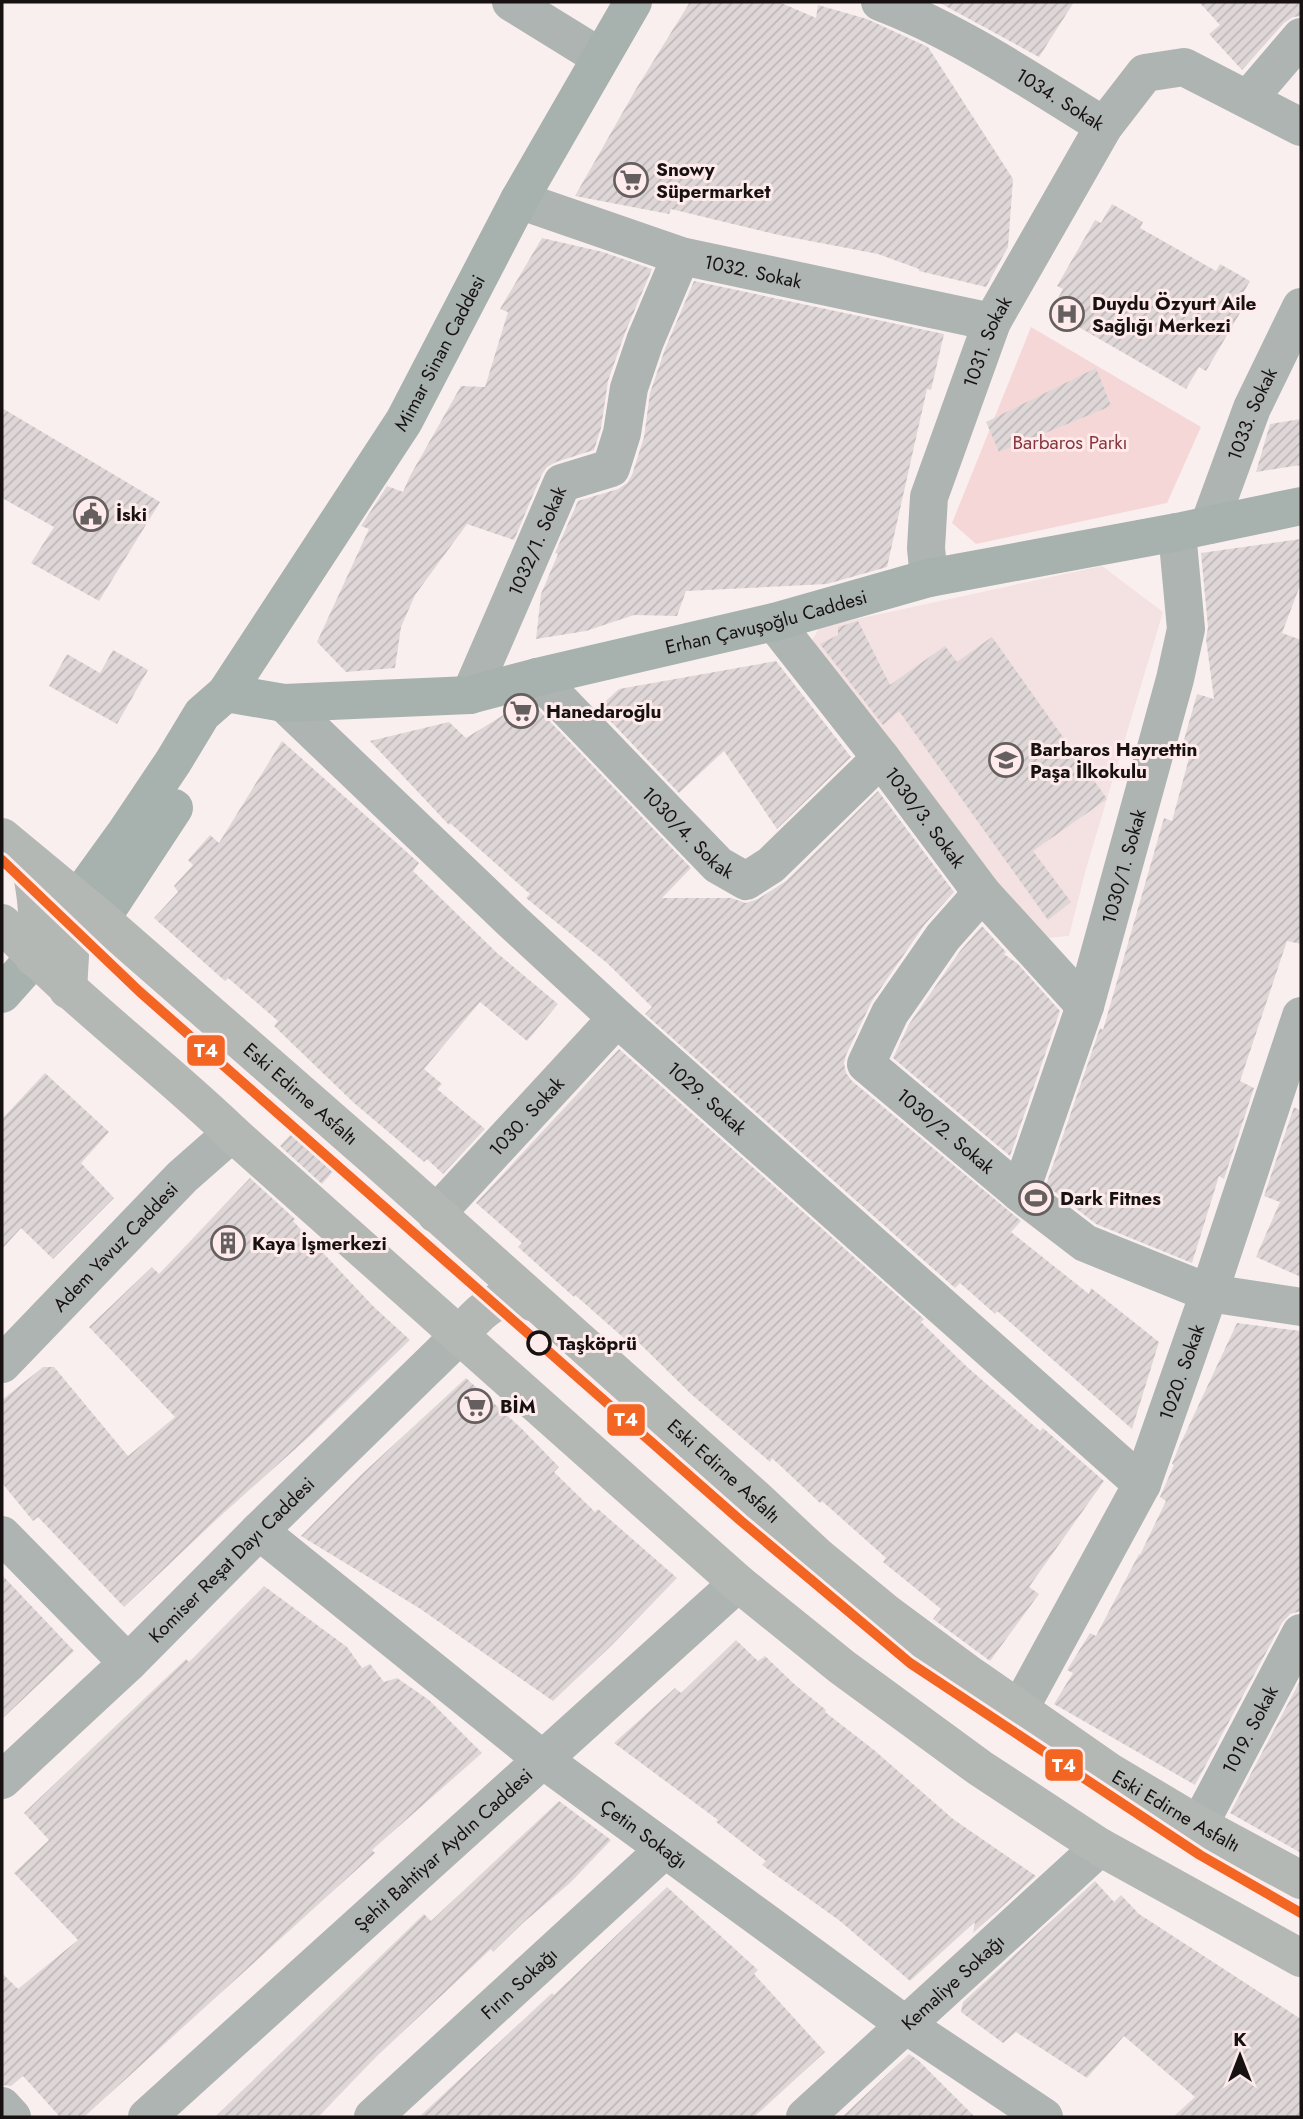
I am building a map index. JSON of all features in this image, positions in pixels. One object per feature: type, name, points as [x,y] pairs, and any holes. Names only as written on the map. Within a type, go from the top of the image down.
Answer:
[{"type":"main road","name":"Eski Edirne Asfaltı","points":[[15,849],[89,910],[436,1214],[817,1556],[885,1612],[1019,1710],[1110,1772],[1199,1825],[1301,1880]]},
{"type":"main road","points":[[15,849],[37,893],[37,939],[34,958]]},
{"type":"main road","points":[[68,990],[72,922],[89,910]]},
{"type":"main road","points":[[2,923],[68,990],[192,1095],[738,1583],[842,1667],[980,1768],[1100,1847],[1299,1955]]},
{"type":"main road","points":[[460,1335],[479,1313],[503,1300],[518,1298],[535,1303]]},
{"type":"street","points":[[511,2],[600,57]]},
{"type":"street","name":"Mimar Sinan Caddesi","points":[[89,910],[124,835],[202,715],[226,693],[404,421],[519,200],[633,2]]},
{"type":"street","name":"1034. Sokak","points":[[904,6],[1104,126],[1145,73],[1184,67],[1301,127]]},
{"type":"street","points":[[1248,99],[1301,37]]},
{"type":"street","name":"1031. Sokak","points":[[929,578],[926,548],[929,496],[992,322],[1104,126]]},
{"type":"street","name":"1032. Sokak","points":[[519,200],[681,256],[992,322]]},
{"type":"street","name":"1032/1. Sokak","points":[[470,695],[562,484],[611,468],[622,433],[629,388],[645,341],[681,256]]},
{"type":"street","name":"1033. Sokak","points":[[1193,528],[1301,307]]},
{"type":"street","name":"Erhan Çavuşoğlu Caddesi","points":[[226,693],[284,703],[470,695],[774,622],[929,578],[1301,506]]},
{"type":"street","name":"1030/1. Sokak","points":[[1020,1193],[1085,1006],[1175,679],[1186,629],[1193,528]]},
{"type":"street","name":"1030/3. Sokak","points":[[774,622],[982,893],[1085,1006]]},
{"type":"street","name":"1030/4. Sokak","points":[[537,677],[718,865],[746,881],[771,865],[881,758]]},
{"type":"street","name":"1029. Sokak","points":[[284,703],[617,1018],[1142,1484]]},
{"type":"street","name":"1030/2. Sokak","points":[[982,893],[943,937],[890,1013],[866,1064],[1020,1193],[1085,1242],[1209,1293],[1301,1307]]},
{"type":"street","points":[[2,994],[34,958]]},
{"type":"street","name":"1020. Sokak","points":[[1019,1710],[1142,1484],[1301,1016]]},
{"type":"street","name":"1030. Sokak","points":[[436,1214],[617,1018]]},
{"type":"street","name":"Adem Yavuz Caddesi","points":[[2,1364],[183,1177],[232,1133]]},
{"type":"street","name":"Komiser Reşat Dayı Caddesi","points":[[2,1780],[128,1663],[460,1335]]},
{"type":"street","name":"Çetin Sokağı","points":[[259,1531],[542,1759],[906,2025],[1044,2117]]},
{"type":"street","points":[[2,1535],[128,1663]]},
{"type":"street","name":"Şehit Bahtiyar Aydın Caddesi","points":[[147,2117],[738,1583]]},
{"type":"street","name":"1019. Sokak","points":[[1199,1825],[1301,1633]]},
{"type":"street","name":"Kemaliye Sokağı","points":[[805,2117],[1100,1847]]},
{"type":"street","name":"Fırın Sokağı","points":[[373,2117],[664,1849]]},
{"type":"street","points":[[2,2106],[12,2117]]},
{"type":"shaded area","name":"Barbaros Hayrettin Paşa İlkokulu","points":[[1102,566],[1163,612],[1086,869],[1069,936],[1034,939],[806,650],[820,627]]},
{"type":"green space","name":"Barbaros Parkı","points":[[1031,327],[1201,427],[1167,503],[976,544],[952,523]]},
{"type":"building","points":[[690,2],[779,2],[816,18],[818,5],[867,19],[928,47],[1013,179],[1008,247],[986,287],[919,271],[878,254],[779,235],[671,209],[669,214],[575,196]]},
{"type":"building","points":[[938,2],[1074,2],[1039,57]]},
{"type":"building","points":[[1199,2],[1301,2],[1301,16],[1293,17],[1284,23],[1242,70],[1209,34],[1220,25]]},
{"type":"building","points":[[1112,204],[1143,222],[1140,228],[1216,271],[1220,264],[1250,281],[1238,302],[1244,306],[1206,371],[1199,367],[1186,389],[1051,311],[1063,289],[1057,286],[1095,220],[1101,223]]},
{"type":"building","points":[[542,238],[603,252],[652,269],[608,381],[601,428],[594,450],[547,467],[514,540],[467,524],[415,595],[401,627],[395,668],[346,672],[317,642],[369,529],[361,526],[387,486],[403,492],[461,386],[485,387],[508,312],[500,309]]},
{"type":"building","points":[[694,281],[944,334],[931,390],[927,389],[887,567],[827,584],[686,591],[677,616],[634,615],[586,631],[536,639],[541,594],[558,554],[555,553],[578,501],[618,489],[627,483],[632,475],[644,437],[650,393],[665,349]]},
{"type":"building","points":[[1096,368],[1111,406],[999,452],[986,422]]},
{"type":"building","name":"İski","points":[[2,408],[160,502],[99,601],[31,563],[54,527],[2,498]]},
{"type":"building","points":[[1301,419],[1301,465],[1256,472],[1270,424]]},
{"type":"building","points":[[1301,539],[1301,583],[1282,633],[1301,640],[1301,944],[1287,941],[1240,1081],[1254,1088],[1224,1179],[1219,1176],[1192,1263],[1096,1224],[1046,1185],[1100,1028],[1103,1030],[1164,818],[1172,821],[1192,747],[1182,747],[1197,694],[1214,699],[1206,639],[1208,627],[1201,553]]},
{"type":"building","points":[[858,621],[890,685],[945,646],[957,662],[992,637],[1107,799],[1033,851],[1071,902],[1048,920],[899,711],[883,725],[820,644],[838,635],[838,627]]},
{"type":"building","points":[[113,650],[148,670],[117,724],[49,686],[67,654],[100,673]]},
{"type":"building","points":[[776,661],[851,757],[777,829],[724,751],[679,793],[598,708],[619,689]]},
{"type":"building","points":[[537,708],[691,868],[662,898],[731,898],[746,903],[758,899],[786,881],[878,791],[954,892],[925,924],[872,1001],[846,1055],[846,1073],[852,1081],[1021,1221],[1011,1232],[1089,1294],[1091,1288],[1159,1342],[1132,1429],[997,1311],[995,1314],[960,1283],[955,1288],[645,1014],[652,1007],[607,963],[526,898],[530,894],[450,823],[449,825],[370,741],[449,722],[466,738],[510,711]]},
{"type":"building","points":[[282,741],[419,863],[413,871],[497,953],[558,1004],[527,1041],[480,1002],[424,1069],[442,1084],[437,1089],[485,1129],[443,1174],[427,1159],[424,1162],[354,1103],[274,1026],[278,1021],[228,978],[225,981],[154,918],[178,892],[174,886],[193,865],[188,860],[210,835],[219,843]]},
{"type":"building","points":[[982,926],[1006,952],[1004,954],[1018,964],[1060,1011],[1010,1156],[893,1058],[909,1024],[960,951]]},
{"type":"building","points":[[619,1049],[924,1319],[921,1322],[965,1365],[1040,1431],[1043,1428],[1104,1481],[1029,1587],[1039,1594],[990,1661],[933,1619],[941,1609],[883,1562],[886,1558],[822,1501],[820,1503],[772,1458],[770,1462],[691,1394],[631,1335],[626,1340],[575,1295],[574,1297],[518,1247],[522,1243],[476,1203]]},
{"type":"building","points":[[45,1073],[109,1132],[81,1163],[114,1198],[53,1259],[21,1228],[2,1249],[2,1119]]},
{"type":"building","points":[[1294,1107],[1301,1111],[1301,1277],[1256,1257],[1280,1202],[1264,1196]]},
{"type":"building","points":[[293,1132],[335,1169],[322,1184],[280,1146]]},
{"type":"building","points":[[250,1178],[295,1219],[293,1221],[374,1307],[410,1340],[124,1607],[38,1517],[33,1521],[2,1483],[2,1400],[43,1367],[54,1367],[128,1456],[175,1417],[89,1327],[152,1267],[159,1274]]},
{"type":"building","points":[[1237,1323],[1301,1331],[1301,1611],[1290,1614],[1282,1623],[1195,1785],[1054,1704],[1073,1673],[1067,1670],[1090,1633],[1096,1636],[1166,1501],[1160,1497],[1174,1465],[1172,1464]]},
{"type":"building","points":[[466,1378],[559,1467],[554,1472],[595,1512],[598,1509],[677,1578],[553,1701],[419,1608],[301,1536],[361,1475]]},
{"type":"building","points":[[2,1575],[74,1651],[2,1719]]},
{"type":"building","points":[[264,1586],[347,1647],[362,1668],[370,1664],[384,1682],[397,1678],[429,1700],[482,1753],[372,1850],[375,1853],[84,2117],[60,2117],[23,2076],[11,2086],[2,2085],[2,1973],[18,1989],[78,1940],[14,1873],[49,1840],[24,1813],[186,1659],[189,1662]]},
{"type":"building","points":[[736,1640],[758,1661],[765,1656],[826,1710],[825,1712],[874,1750],[953,1819],[1036,1876],[973,1933],[975,1922],[910,1981],[840,1921],[762,1865],[766,1861],[716,1822],[718,1820],[614,1743],[675,1688],[681,1693]]},
{"type":"building","points":[[1301,1679],[1301,1853],[1230,1813]]},
{"type":"building","points":[[559,1801],[611,1840],[570,1883],[493,1952],[491,1949],[376,2057],[318,2117],[215,2117],[424,1914],[431,1921]]},
{"type":"building","points":[[1095,1881],[1114,1902],[1121,1895],[1139,1914],[1301,2019],[1301,2117],[1173,2117],[1195,2097],[1124,2036],[1087,2078],[1016,2032],[1003,2043],[961,2012],[963,2002]]},
{"type":"building","points":[[667,1887],[758,1970],[754,1974],[825,2052],[754,2117],[419,2117],[552,1993],[554,1995]]},
{"type":"building","points":[[909,2054],[975,2117],[842,2117]]},
{"type":"transit line","name":"T4","points":[[2,860],[140,992],[741,1521],[910,1663],[1200,1855],[1301,1913]]},
{"type":"place","name":"Snowy Süpermarket","points":[[631,180]]},
{"type":"place","name":"Duydu Özyurt Aile Sağlığı Merkezi","points":[[1067,314]]},
{"type":"place","name":"İski","points":[[91,514]]},
{"type":"place","name":"Hanedaroğlu","points":[[521,711]]},
{"type":"place","name":"Barbaros Hayrettin Paşa İlkokulu","points":[[1006,760]]},
{"type":"place","name":"Dark Fitnes","points":[[1036,1198]]},
{"type":"place","name":"Kaya İşmerkezi","points":[[228,1243]]},
{"type":"place","name":"Taşköprü","points":[[539,1343]]},
{"type":"place","name":"BİM","points":[[475,1406]]}]
